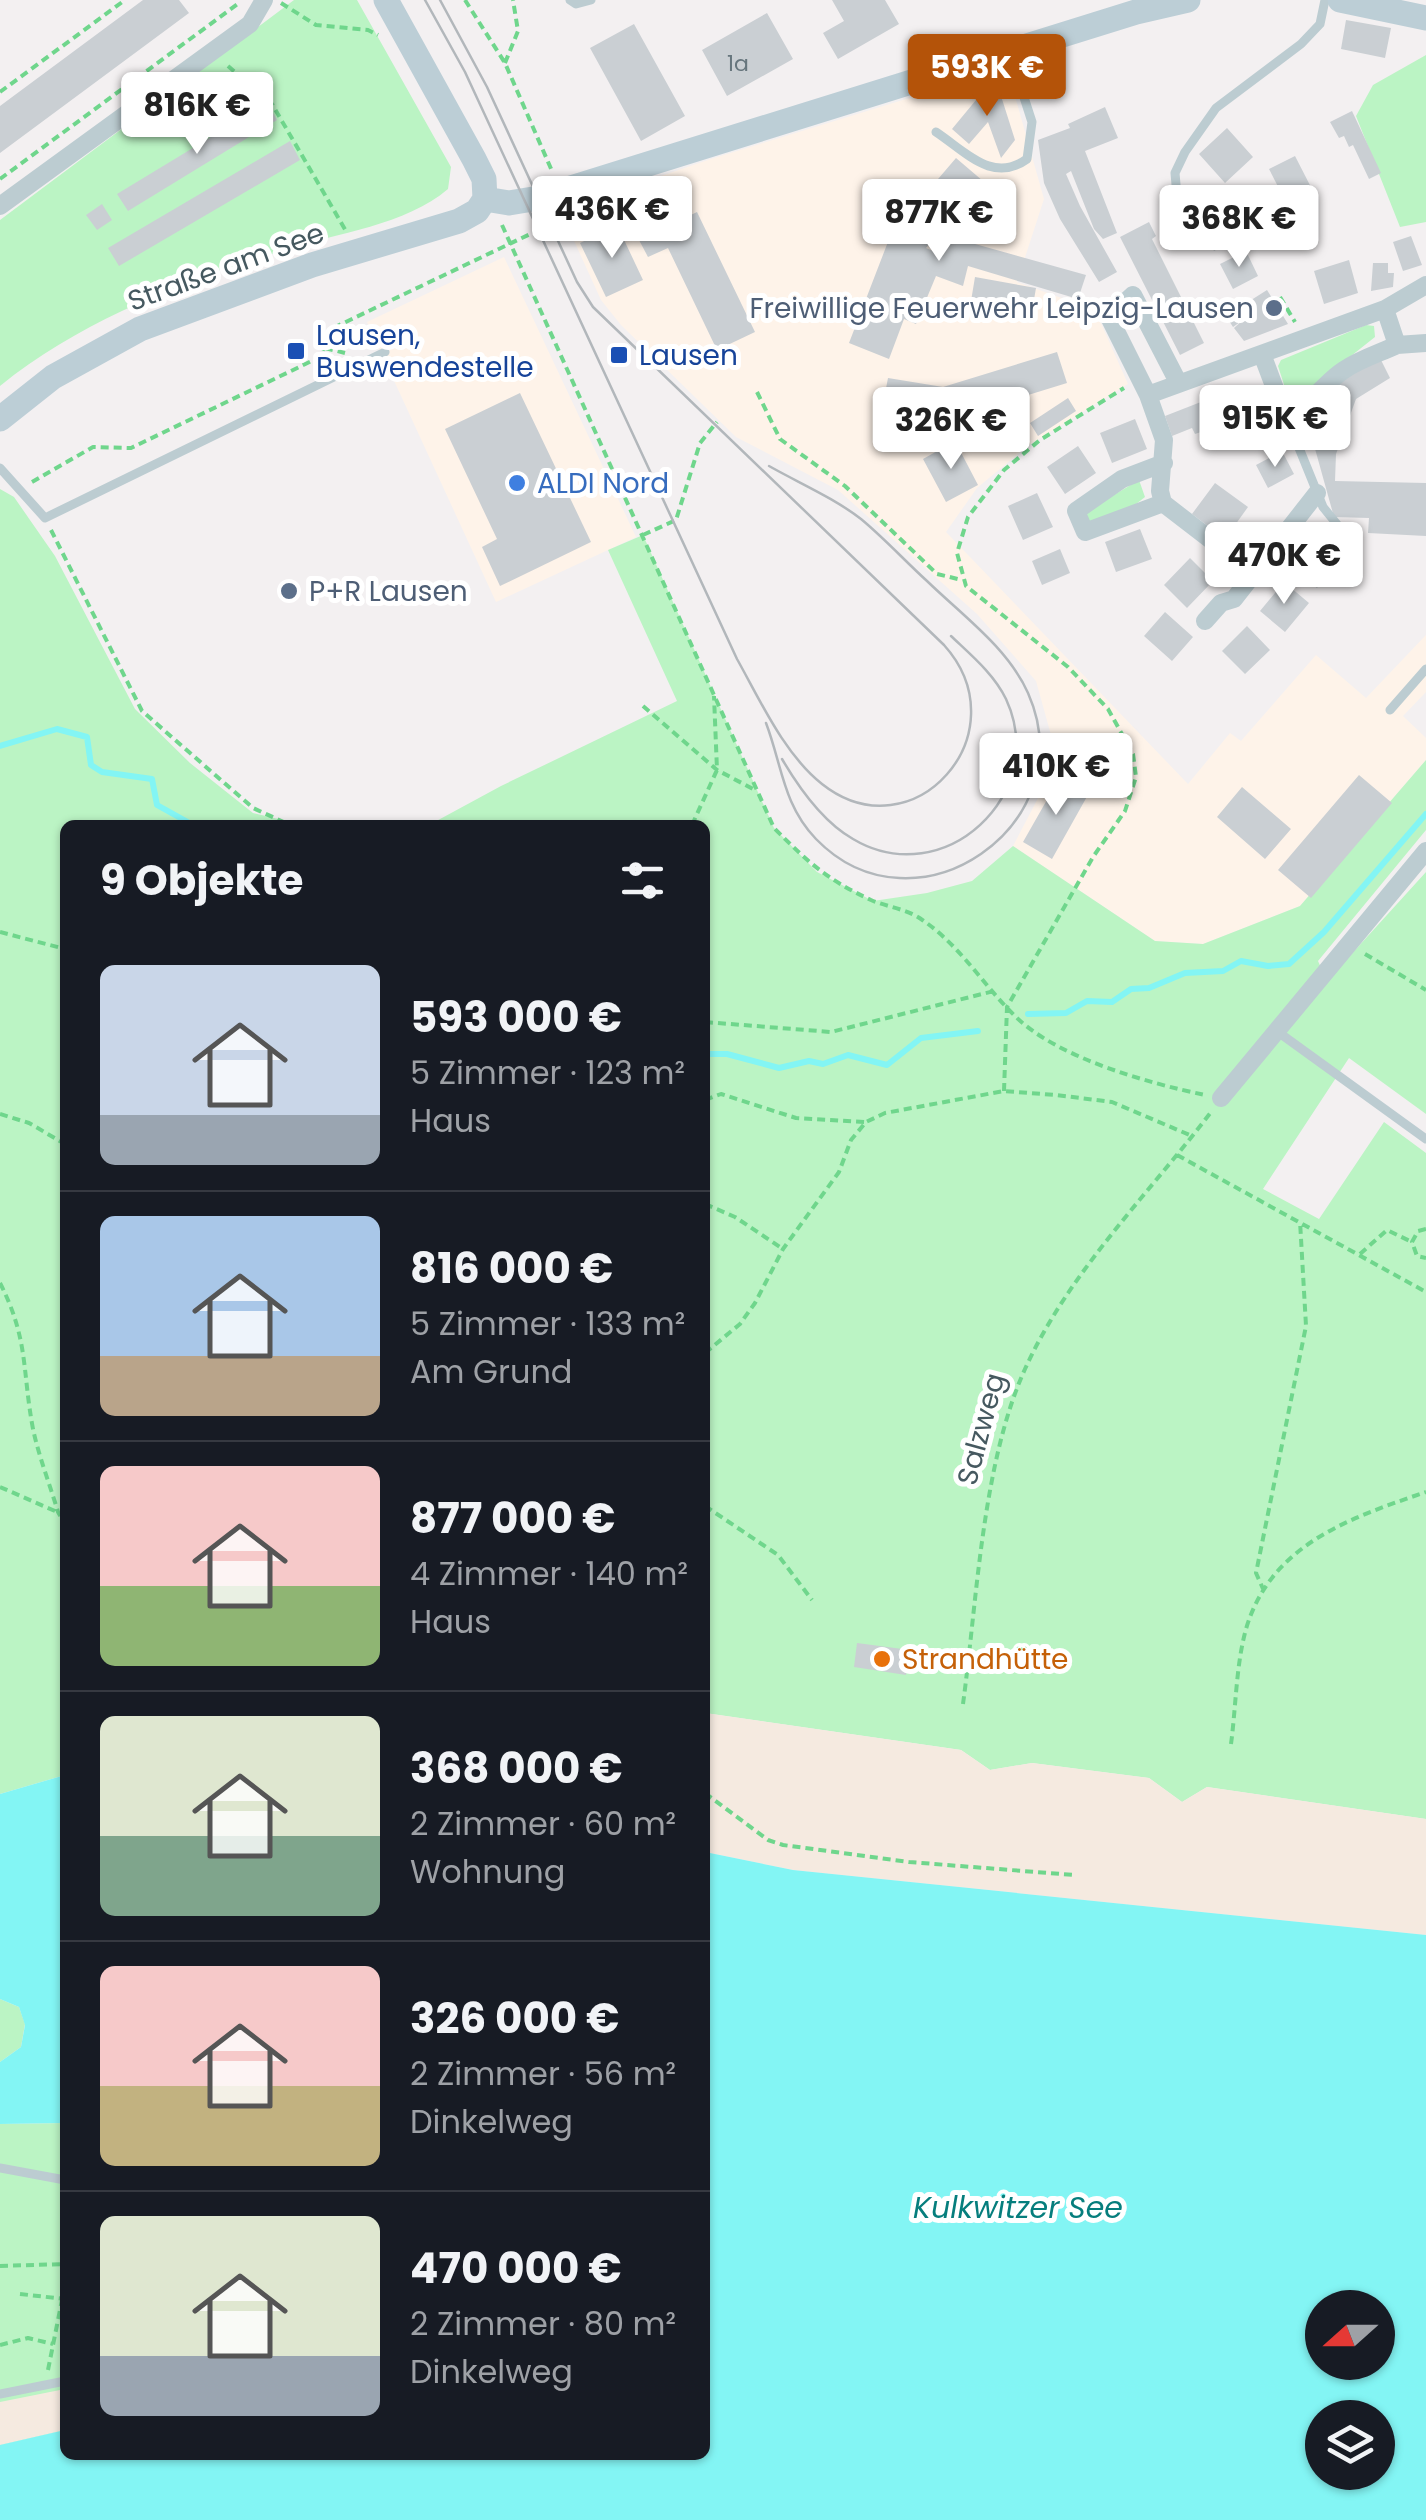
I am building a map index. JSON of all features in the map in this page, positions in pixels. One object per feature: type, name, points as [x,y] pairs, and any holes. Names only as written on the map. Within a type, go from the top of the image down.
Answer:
[{"type":"main road","points":[[386,0],[484,179],[485,199],[509,204],[539,198],[1136,12],[1188,0]]},
{"type":"main road","points":[[1340,0],[1426,18]]},
{"type":"main road","name":"Straße am See","points":[[0,419],[53,376],[140,329],[360,251],[458,221],[476,211],[485,199]]},
{"type":"street","points":[[0,206],[250,24],[268,0]]},
{"type":"street","points":[[1144,387],[1178,382],[1265,346],[1305,338],[1385,309],[1426,285]]},
{"type":"street","points":[[1178,382],[1134,294],[1109,317],[1144,387],[1164,440],[1162,503],[1254,573]]},
{"type":"street","points":[[1385,309],[1397,345]]},
{"type":"street","points":[[1265,346],[1283,410],[1306,403],[1346,368],[1397,345],[1426,344]]},
{"type":"street","points":[[1162,503],[1085,532],[1076,511],[1122,479],[1164,463]]},
{"type":"street","points":[[1205,621],[1221,604],[1234,599],[1316,494]]},
{"type":"street","points":[[1221,1098],[1426,852]]},
{"type":"lane","points":[[570,0],[576,4],[591,0]]},
{"type":"lane","points":[[1179,219],[1175,173],[1185,152],[1216,108],[1301,44],[1320,24],[1325,0]]},
{"type":"lane","points":[[936,132],[994,171],[1012,170],[1027,159],[1032,122],[1009,51]]},
{"type":"lane","points":[[0,468],[45,518],[385,352]]},
{"type":"lane","points":[[1283,410],[1316,494],[1334,524],[1356,549]]},
{"type":"lane","points":[[1390,710],[1426,669]]},
{"type":"lane","points":[[1278,1032],[1426,1140]]},
{"type":"lane","points":[[0,2168],[60,2179]]},
{"type":"lane","points":[[0,2394],[60,2382]]},
{"type":"path","points":[[0,92],[125,0]]},
{"type":"path","points":[[0,179],[243,0]]},
{"type":"path","points":[[268,0],[288,4],[316,25],[368,30],[413,47]]},
{"type":"path","points":[[466,0],[504,63],[554,175]]},
{"type":"path","points":[[504,63],[518,31],[513,0]]},
{"type":"path","points":[[214,50],[272,104],[360,251]]},
{"type":"path","points":[[20,488],[94,447],[131,448],[320,357],[331,329],[568,216]]},
{"type":"path","points":[[508,243],[774,828],[817,872],[873,901],[919,917],[963,955],[1007,1007],[1050,1044],[1174,1088],[1221,1098]]},
{"type":"path","points":[[1280,296],[1305,338]]},
{"type":"path","points":[[962,580],[959,541],[973,509],[994,481],[1040,440],[1144,387]]},
{"type":"path","points":[[757,392],[780,439],[859,498],[937,574],[962,580],[986,604],[1068,667],[1108,709],[1133,754],[1136,777],[1125,811],[1093,857],[1007,1007],[1004,1091]]},
{"type":"path","points":[[644,536],[676,520],[700,443],[716,422]]},
{"type":"path","points":[[45,518],[142,711],[253,808],[279,820]]},
{"type":"path","points":[[694,820],[717,770],[714,691]]},
{"type":"path","points":[[642,706],[717,770],[757,791]]},
{"type":"path","points":[[0,932],[60,948]]},
{"type":"path","points":[[1350,945],[1426,990]]},
{"type":"path","points":[[710,1022],[831,1032],[994,991]]},
{"type":"path","points":[[710,1349],[740,1324],[783,1249],[839,1172],[851,1140],[866,1122],[885,1112],[1004,1091],[1112,1102],[1192,1136]]},
{"type":"path","points":[[710,1098],[720,1094],[796,1118],[866,1122]]},
{"type":"path","name":"Salzweg","points":[[963,1704],[992,1488],[1024,1370],[1075,1280],[1221,1098]]},
{"type":"path","points":[[0,1114],[29,1123],[60,1141]]},
{"type":"path","points":[[1178,1155],[1426,1292]]},
{"type":"path","points":[[710,1206],[783,1249]]},
{"type":"path","points":[[1264,1590],[1256,1573],[1306,1326],[1300,1221]]},
{"type":"path","points":[[1360,1254],[1387,1230],[1412,1242],[1418,1256],[1426,1258]]},
{"type":"path","points":[[1412,1242],[1418,1231],[1426,1230]]},
{"type":"path","points":[[0,1283],[14,1311],[25,1349],[34,1429],[60,1515]]},
{"type":"path","points":[[0,1487],[58,1512]]},
{"type":"path","points":[[1231,1744],[1246,1630],[1270,1578],[1303,1545],[1349,1519],[1426,1492]]},
{"type":"path","points":[[710,1509],[778,1555],[812,1600]]},
{"type":"path","points":[[710,1798],[768,1840],[783,1845],[909,1862],[1074,1875]]},
{"type":"path","points":[[0,2266],[60,2264]]},
{"type":"path","points":[[20,2294],[60,2299]]},
{"type":"path","points":[[45,2385],[60,2312]]},
{"type":"path","points":[[0,2344],[28,2338],[53,2344]]},
{"type":"shaded area","points":[[1007,68],[1044,199],[1017,282],[1095,310],[1128,384],[1029,445],[977,488],[946,532],[1188,784],[1230,733],[1241,741],[1316,655],[1366,698],[1426,635],[1426,692],[1403,716],[1426,738],[1426,760],[1300,906],[1203,944],[1155,941],[1013,846],[1047,781],[1051,735],[1036,681],[977,614],[838,490],[736,437],[621,325],[601,300],[560,210]]},
{"type":"shaded area","points":[[504,257],[636,537],[496,602],[367,322]]},
{"type":"green space","points":[[294,0],[357,0],[451,167],[448,189],[392,220],[246,262],[135,305],[65,341],[0,386],[0,220]]},
{"type":"green space","points":[[1426,55],[1426,222],[1400,227],[1356,116],[1373,85]]},
{"type":"green space","points":[[1366,325],[1374,326],[1375,337],[1303,394],[1296,398],[1287,394],[1278,366],[1281,360]]},
{"type":"green space","points":[[1139,480],[1145,497],[1131,508],[1087,525],[1082,514]]},
{"type":"green space","points":[[0,489],[14,497],[55,556],[135,709],[190,763],[253,813],[283,820],[60,820],[60,1776],[0,1794]]},
{"type":"green space","points":[[643,535],[774,828],[817,872],[873,901],[972,881],[1013,846],[1155,941],[1203,944],[1300,906],[1426,760],[1426,830],[1318,961],[1327,981],[1426,872],[1426,1114],[1349,1058],[1263,1189],[1319,1219],[1384,1122],[1426,1153],[1426,1819],[1207,1787],[1182,1802],[1149,1778],[1032,1763],[990,1770],[961,1750],[710,1714],[710,820],[438,820],[677,701],[608,550]]},
{"type":"green space","points":[[0,1999],[19,2007],[25,2024],[21,2047],[0,2062]]},
{"type":"green space","points":[[60,2123],[60,2431],[0,2445],[0,2124]]},
{"type":"sand","points":[[710,1714],[961,1750],[990,1770],[1032,1763],[1149,1778],[1182,1802],[1207,1787],[1426,1819],[1426,1935],[793,1870],[710,1853]]},
{"type":"sand","points":[[60,2390],[60,2431],[0,2445],[0,2402]]},
{"type":"water","points":[[60,1776],[60,2123],[0,2124],[0,2062],[21,2047],[25,2025],[19,2007],[0,1999],[0,1794]]},
{"type":"water","name":"Kulkwitzer See","points":[[710,1853],[793,1870],[1426,1935],[1426,2520],[0,2520],[0,2445],[60,2431],[60,2460],[710,2460]]},
{"type":"building","points":[[143,0],[179,0],[189,13],[0,153],[0,106]]},
{"type":"building","points":[[832,0],[885,0],[899,24],[838,59],[823,33],[844,21]]},
{"type":"building","points":[[767,13],[793,59],[727,96],[702,50]]},
{"type":"building","points":[[1346,20],[1391,28],[1385,58],[1341,49]]},
{"type":"building","points":[[634,24],[685,116],[641,141],[590,48]]},
{"type":"building","points":[[995,77],[1015,140],[1001,158],[988,122],[969,144],[952,129]]},
{"type":"building","points":[[267,103],[277,120],[128,211],[117,194]]},
{"type":"building","points":[[1105,107],[1118,138],[1085,151],[1117,233],[1103,239],[1094,229],[1071,171],[1066,174],[1080,206],[1117,272],[1099,282],[1060,219],[1044,183],[1038,140],[1070,128],[1068,124]]},
{"type":"building","points":[[1352,111],[1381,173],[1369,179],[1353,145],[1349,147],[1344,136],[1339,138],[1330,122]]},
{"type":"building","points":[[1227,128],[1253,157],[1225,183],[1199,154]]},
{"type":"building","points":[[290,141],[300,160],[119,266],[108,248]]},
{"type":"building","points":[[1295,156],[1315,195],[1289,208],[1269,169]]},
{"type":"building","points":[[956,158],[983,181],[926,248],[943,255],[950,237],[1086,275],[1078,299],[968,266],[963,286],[936,276],[916,324],[904,319],[889,359],[849,343],[891,234]]},
{"type":"building","points":[[102,204],[112,220],[97,230],[86,215]]},
{"type":"building","points":[[1227,206],[1243,235],[1214,251],[1199,222]]},
{"type":"building","points":[[697,212],[755,332],[717,350],[668,248],[648,257],[639,240]]},
{"type":"building","points":[[1149,222],[1156,236],[1152,239],[1204,343],[1180,355],[1120,237]]},
{"type":"building","points":[[617,225],[643,280],[606,297],[580,243]]},
{"type":"building","points":[[1411,236],[1422,265],[1403,271],[1393,242]]},
{"type":"building","points":[[1246,251],[1258,276],[1233,289],[1220,264]]},
{"type":"building","points":[[1349,260],[1358,293],[1324,304],[1314,271]]},
{"type":"building","points":[[1373,263],[1388,263],[1388,273],[1394,273],[1393,287],[1371,291]]},
{"type":"building","points":[[975,277],[1036,288],[1031,317],[970,307]]},
{"type":"building","points":[[1267,290],[1288,324],[1244,341],[1234,328],[1243,320],[1233,327],[1226,316]]},
{"type":"building","points":[[1057,352],[1067,383],[938,419],[882,409],[888,378],[943,387]]},
{"type":"building","points":[[1380,358],[1390,378],[1356,399],[1336,454],[1335,481],[1426,483],[1426,536],[1368,533],[1369,518],[1334,517],[1312,438],[1328,390],[1345,376]]},
{"type":"building","points":[[1229,391],[1240,418],[1223,425],[1225,431],[1210,437],[1207,430],[1195,434],[1192,428],[1172,436],[1165,416]]},
{"type":"building","name":"ALDI Nord","points":[[520,393],[591,542],[500,586],[482,547],[497,539],[445,429]]},
{"type":"building","points":[[1068,398],[1076,411],[1038,436],[1030,423]]},
{"type":"building","points":[[1135,419],[1147,449],[1112,463],[1100,433]]},
{"type":"building","points":[[955,441],[978,485],[946,502],[923,459]]},
{"type":"building","points":[[1078,446],[1096,473],[1065,494],[1047,467]]},
{"type":"building","points":[[1282,451],[1294,474],[1268,488],[1256,465]]},
{"type":"building","points":[[1215,483],[1248,507],[1225,539],[1192,514]]},
{"type":"building","points":[[1037,493],[1053,527],[1023,540],[1008,506]]},
{"type":"building","points":[[1140,529],[1152,559],[1116,572],[1105,542]]},
{"type":"building","points":[[1316,540],[1340,558],[1317,588],[1293,570]]},
{"type":"building","points":[[1060,549],[1070,573],[1042,585],[1032,561]]},
{"type":"building","points":[[1190,558],[1213,581],[1187,608],[1164,585]]},
{"type":"building","points":[[1284,582],[1309,603],[1285,632],[1260,611]]},
{"type":"building","points":[[1165,612],[1193,637],[1172,661],[1144,636]]},
{"type":"building","points":[[1247,626],[1270,650],[1245,674],[1222,651]]},
{"type":"building","points":[[1359,775],[1392,803],[1311,898],[1278,870]]},
{"type":"building","points":[[1060,777],[1089,793],[1052,859],[1023,842]]},
{"type":"building","points":[[1242,787],[1291,829],[1265,859],[1217,817]]},
{"type":"building","name":"Strandhütte","points":[[857,1643],[910,1650],[906,1675],[854,1667]]},
{"type":"waterway","points":[[0,746],[57,729],[87,737],[91,765],[102,772],[152,779],[157,805],[184,820]]},
{"type":"waterway","points":[[1028,1014],[1066,1013],[1087,1001],[1112,1002],[1131,989],[1149,988],[1185,973],[1223,971],[1241,961],[1268,966],[1289,964],[1324,932],[1426,814]]},
{"type":"waterway","points":[[710,1054],[727,1054],[779,1068],[809,1061],[823,1064],[848,1055],[887,1065],[921,1038],[978,1031]]},
{"type":"tram line","points":[[425,0],[465,72],[737,659],[774,726],[808,772],[857,802],[891,805],[921,795],[947,774],[964,747],[971,714],[965,679],[944,645],[593,307],[577,282],[487,87],[440,0]]},
{"type":"tram line","points":[[766,723],[790,798],[816,839],[856,868],[899,878],[942,873],[981,854],[1013,824],[1033,786],[1040,741],[1028,693],[1009,661],[983,633],[861,519],[769,466]]},
{"type":"tram line","points":[[782,759],[804,793],[832,823],[853,839],[888,852],[921,853],[953,843],[980,825],[1001,799],[1013,769],[1016,735],[1001,690],[982,665],[951,636]]},
{"type":"place","name":"Freiwillige Feuerwehr Leipzig-Lausen","points":[[1274,308]]},
{"type":"place","name":"Lausen, Buswendestelle","points":[[296,351]]},
{"type":"place","name":"Lausen","points":[[619,355]]},
{"type":"place","name":"ALDI Nord","points":[[517,483]]},
{"type":"place","name":"P+R Lausen","points":[[289,591]]},
{"type":"place","name":"Strandhütte","points":[[882,1659]]}]
